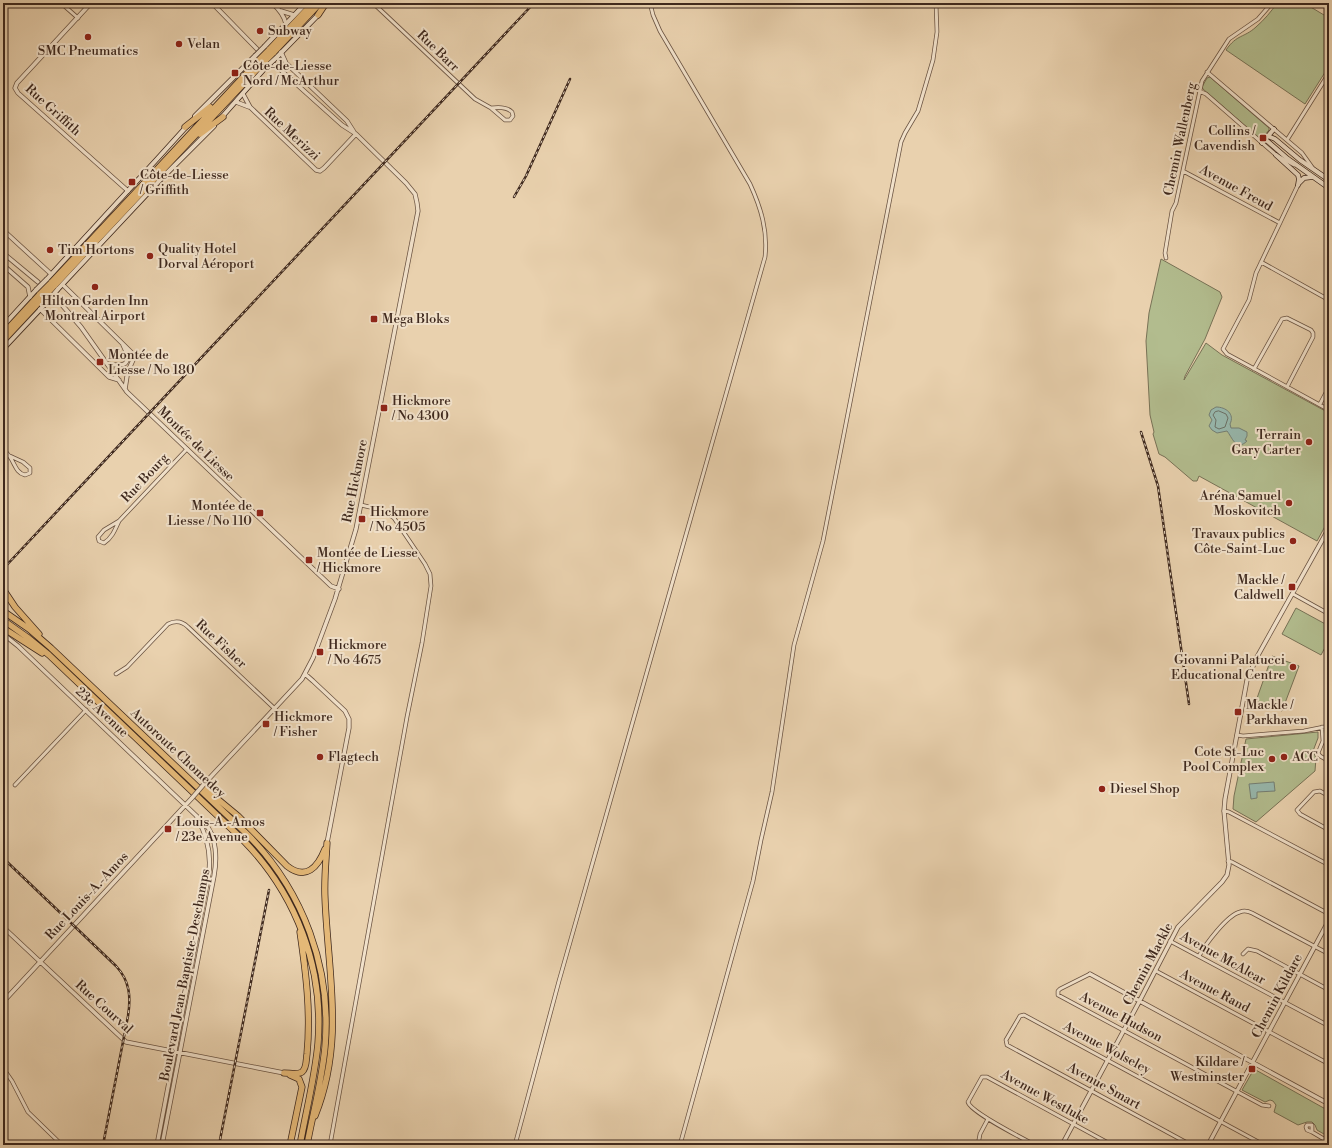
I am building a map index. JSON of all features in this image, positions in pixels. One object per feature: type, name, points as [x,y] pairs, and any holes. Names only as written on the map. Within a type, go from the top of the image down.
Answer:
[{"type":"highway","points":[[3,334],[53,284],[178,152],[313,3]]},
{"type":"highway","points":[[271,51],[320,3]]},
{"type":"highway","points":[[318,15],[326,3]]},
{"type":"highway","points":[[53,284],[229,92],[261,62]]},
{"type":"highway","points":[[185,127],[229,92]]},
{"type":"highway","points":[[178,152],[223,117]]},
{"type":"highway","points":[[3,341],[42,295]]},
{"type":"highway","points":[[3,589],[15,607],[55,652]]},
{"type":"highway","name":"Autoroute Chomedey","points":[[3,611],[29,629],[55,652],[248,834],[265,853],[286,883],[301,909],[316,949],[322,975],[326,1024],[323,1059],[307,1145]]},
{"type":"highway","name":"Autoroute Chomedey","points":[[3,620],[62,667],[248,844],[274,876],[288,900],[306,940],[314,972],[318,998],[319,1023],[317,1049],[300,1145]]},
{"type":"highway","points":[[3,628],[62,667]]},
{"type":"highway","points":[[172,762],[233,812],[287,866],[292,869],[302,872],[313,868],[321,860],[327,843]]},
{"type":"highway","points":[[310,1130],[324,1095],[332,1042],[333,1004],[325,898],[327,843]]},
{"type":"highway","points":[[284,1073],[298,1073],[303,1071],[306,1066],[309,1027],[308,992],[299,922]]},
{"type":"highway","points":[[284,1073],[298,1078],[302,1085],[290,1145]]},
{"type":"main road","points":[[53,284],[51,274],[185,127],[261,62],[271,51],[286,24],[306,3]]},
{"type":"main road","points":[[271,51],[281,52],[330,3]]},
{"type":"main road","points":[[53,284],[63,285],[165,175],[223,117],[243,94],[261,62]]},
{"type":"main road","points":[[1265,139],[1274,129]]},
{"type":"main road","points":[[1265,139],[1275,139],[1329,180]]},
{"type":"main road","points":[[1265,139],[1288,159],[1329,188]]},
{"type":"main road","points":[[1276,155],[1298,175],[1298,185]]},
{"type":"main road","points":[[1298,185],[1304,178],[1312,177]]},
{"type":"main road","points":[[3,326],[30,297],[42,295],[53,284]]},
{"type":"main road","points":[[3,349],[40,309],[42,295]]},
{"type":"street","points":[[61,3],[78,18]]},
{"type":"street","name":"Rue Griffith","points":[[91,3],[17,83],[15,89],[128,191]]},
{"type":"street","points":[[212,3],[258,49]]},
{"type":"street","points":[[272,3],[280,11],[286,24]]},
{"type":"street","name":"Rue Barr","points":[[374,3],[475,99],[491,108],[504,120],[509,120],[513,116],[513,113],[510,110],[497,107],[491,108]]},
{"type":"street","points":[[515,1145],[557,989],[765,257],[766,241],[761,210],[753,191],[743,170],[660,32],[650,3]]},
{"type":"street","points":[[680,1145],[753,881],[760,840],[772,792],[792,652],[801,615],[823,541],[901,142],[918,111],[933,60],[937,32],[936,3]]},
{"type":"street","name":"Chemin Wallenberg","points":[[1166,258],[1165,253],[1171,219],[1176,203],[1202,81],[1229,39],[1234,34],[1255,21],[1272,3]]},
{"type":"street","points":[[280,11],[286,14],[294,15]]},
{"type":"street","points":[[281,52],[286,63],[346,121],[356,134]]},
{"type":"street","points":[[274,64],[342,125],[356,134]]},
{"type":"street","points":[[1207,72],[1304,155],[1313,169]]},
{"type":"street","points":[[1287,140],[1329,73]]},
{"type":"street","points":[[1199,91],[1206,94],[1265,139],[1276,155],[1304,171]]},
{"type":"street","name":"Rue Merizzi","points":[[243,94],[250,107],[312,167],[318,170],[324,168],[356,134]]},
{"type":"street","name":"Rue Merizzi","points":[[236,102],[250,107]]},
{"type":"street","name":"Rue Hickmore","points":[[186,805],[296,686],[305,674],[339,589],[355,533],[418,208],[414,194],[409,186],[356,134]]},
{"type":"street","name":"Avenue Freud","points":[[1183,171],[1280,223]]},
{"type":"street","points":[[1298,185],[1254,276],[1249,300],[1223,350],[1254,369],[1329,410]]},
{"type":"street","points":[[3,226],[14,240]]},
{"type":"street","points":[[3,230],[51,274]]},
{"type":"street","points":[[3,253],[38,282]]},
{"type":"street","points":[[1261,262],[1329,300]]},
{"type":"street","points":[[3,265],[28,288],[30,297]]},
{"type":"street","points":[[63,285],[133,354],[133,363],[128,370],[125,389]]},
{"type":"street","name":"Montée de Liesse","points":[[56,298],[78,324],[125,389],[331,586],[339,589]]},
{"type":"street","points":[[40,309],[96,362],[110,378],[119,380]]},
{"type":"street","points":[[1254,369],[1281,319],[1287,318],[1311,330],[1313,337],[1287,386]]},
{"type":"street","points":[[107,364],[120,366],[126,363],[127,355],[123,344]]},
{"type":"street","points":[[112,371],[122,372],[128,370]]},
{"type":"street","points":[[1320,404],[1329,387]]},
{"type":"street","points":[[3,449],[10,456],[15,466],[21,473],[25,476],[30,473],[30,468],[23,462],[10,456]]},
{"type":"street","name":"Rue Bourg","points":[[119,521],[109,540],[104,543],[99,541],[98,537],[102,532],[119,521],[187,449]]},
{"type":"street","points":[[330,1145],[407,717],[425,629],[431,586],[430,574],[425,564],[394,518],[382,510],[361,505]]},
{"type":"street","name":"Chemin Mackle","points":[[1062,1145],[1180,924],[1225,878],[1228,870],[1228,861],[1224,811],[1225,799],[1250,672],[1329,528]]},
{"type":"street","points":[[1292,594],[1329,614]]},
{"type":"street","name":"Rue Fisher","points":[[116,674],[127,667],[168,624],[174,621],[179,621],[188,627],[275,709]]},
{"type":"street","name":"23e Avenue","points":[[3,634],[18,646],[186,805]]},
{"type":"street","points":[[305,674],[344,709],[350,719],[327,843]]},
{"type":"street","points":[[15,785],[86,710]]},
{"type":"street","points":[[1237,735],[1242,736],[1304,731],[1329,726]]},
{"type":"street","points":[[1322,727],[1323,741],[1318,754],[1329,761]]},
{"type":"street","points":[[1329,796],[1320,791],[1314,792],[1298,808],[1298,813],[1329,830]]},
{"type":"street","name":"Boulevard Jean-Baptiste-Deschamps","points":[[162,1145],[216,864],[214,845],[209,829],[186,805]]},
{"type":"street","name":"Rue Louis-A.-Amos","points":[[3,1002],[186,805]]},
{"type":"street","points":[[1224,811],[1229,812],[1329,865]]},
{"type":"street","name":"Boulevard Jean-Baptiste-Deschamps","points":[[157,1145],[210,868],[208,842],[203,828],[194,814]]},
{"type":"street","points":[[1228,861],[1329,914]]},
{"type":"street","points":[[1199,956],[1211,937],[1234,915],[1244,911],[1252,913],[1329,954]]},
{"type":"street","name":"Chemin Kildare","points":[[1208,1145],[1329,920]]},
{"type":"street","name":"Rue Courval","points":[[3,927],[130,1044],[284,1073]]},
{"type":"street","name":"Avenue McAlear","points":[[1170,941],[1329,1026]]},
{"type":"street","points":[[1243,954],[1246,950],[1252,949],[1329,990]]},
{"type":"street","name":"Avenue Rand","points":[[1156,970],[1329,1064]]},
{"type":"street","points":[[1090,974],[1329,1104]]},
{"type":"street","name":"Avenue Hudson","points":[[1090,974],[1060,989],[1058,992],[1059,995],[1236,1092],[1262,1105],[1269,1106]]},
{"type":"street","name":"Avenue Wolseley","points":[[1007,1045],[1006,1040],[1018,1018],[1024,1015],[1264,1145]]},
{"type":"street","name":"Avenue Smart","points":[[1007,1045],[1191,1145]]},
{"type":"street","points":[[3,1068],[12,1080],[28,1112],[62,1145]]},
{"type":"street","name":"Avenue Westluke","points":[[988,1119],[968,1104],[982,1077],[987,1077],[1112,1145]]},
{"type":"street","points":[[165,1106],[170,1107]]},
{"type":"street","points":[[978,1145],[980,1134],[988,1119],[1035,1145]]},
{"type":"street","points":[[1312,1132],[1329,1142]]},
{"type":"green space","points":[[1277,3],[1304,3],[1329,18],[1329,66],[1305,104],[1226,50],[1234,41],[1259,24]]},
{"type":"green space","points":[[1210,77],[1269,128],[1262,138],[1260,139],[1203,89],[1202,87],[1207,78]]},
{"type":"green space","points":[[1161,259],[1220,292],[1222,297],[1205,339],[1184,380],[1206,343],[1222,355],[1329,413],[1329,519],[1317,541],[1199,476],[1197,481],[1193,481],[1165,457],[1159,454],[1153,434],[1154,432],[1150,415],[1146,341],[1149,313]]},
{"type":"green space","points":[[1296,608],[1329,626],[1329,640],[1321,655],[1282,634]]},
{"type":"green space","points":[[1272,656],[1299,666],[1282,711],[1256,701]]},
{"type":"green space","points":[[1318,732],[1318,738],[1313,751],[1316,758],[1315,771],[1256,822],[1233,809],[1234,796],[1246,739]]},
{"type":"green space","points":[[1254,1069],[1329,1111],[1329,1137],[1317,1130],[1312,1122],[1298,1125],[1274,1112],[1276,1105],[1273,1101],[1270,1100],[1265,1102],[1242,1090]]},
{"type":"water","points":[[1216,407],[1223,408],[1229,412],[1231,417],[1231,428],[1239,428],[1247,432],[1245,440],[1247,441],[1240,445],[1233,440],[1227,431],[1217,433],[1212,430],[1209,426],[1212,420],[1209,415],[1211,410]]},
{"type":"water","points":[[1274,782],[1275,791],[1257,792],[1257,798],[1251,799],[1249,784]]},
{"type":"railway","points":[[3,569],[534,3]]},
{"type":"railway","points":[[514,197],[526,176],[570,79]]},
{"type":"railway","points":[[1141,432],[1158,486],[1189,704]]},
{"type":"railway","points":[[3,858],[116,966],[127,983],[129,996],[128,1016],[103,1145]]},
{"type":"railway","points":[[219,1145],[269,890]]},
{"type":"place","name":"Subway","points":[[260,31]]},
{"type":"place","name":"SMC Pneumatics","points":[[88,37]]},
{"type":"place","name":"Velan","points":[[179,44]]},
{"type":"place","name":"Côte-de-Liesse Nord / McArthur","points":[[235,73]]},
{"type":"place","name":"Collins / Cavendish","points":[[1263,138]]},
{"type":"place","name":"Côte-de-Liesse / Griffith","points":[[132,182]]},
{"type":"place","name":"Tim Hortons","points":[[50,250]]},
{"type":"place","name":"Quality Hotel Dorval Aéroport","points":[[150,256]]},
{"type":"place","name":"Hilton Garden Inn Montreal Airport","points":[[95,287]]},
{"type":"place","name":"Mega Bloks","points":[[374,319]]},
{"type":"place","name":"Montée de Liesse / No 180","points":[[100,362]]},
{"type":"place","name":"Hickmore / No 4300","points":[[384,408]]},
{"type":"place","name":"Terrain Gary Carter","points":[[1309,442]]},
{"type":"place","name":"Aréna Samuel Moskovitch","points":[[1289,503]]},
{"type":"place","name":"Montée de Liesse / No 110","points":[[260,513]]},
{"type":"place","name":"Hickmore / No 4505","points":[[362,519]]},
{"type":"place","name":"Travaux publics Côte-Saint-Luc","points":[[1293,541]]},
{"type":"place","name":"Montée de Liesse / Hickmore","points":[[309,560]]},
{"type":"place","name":"Mackle / Caldwell","points":[[1292,587]]},
{"type":"place","name":"Hickmore / No 4675","points":[[320,652]]},
{"type":"place","name":"Giovanni Palatucci Educational Centre","points":[[1293,667]]},
{"type":"place","name":"Mackle / Parkhaven","points":[[1238,712]]},
{"type":"place","name":"Hickmore / Fisher","points":[[266,724]]},
{"type":"place","name":"Flagtech","points":[[320,757]]},
{"type":"place","name":"ACC","points":[[1284,757]]},
{"type":"place","name":"Cote St-Luc Pool Complex","points":[[1272,759]]},
{"type":"place","name":"Diesel Shop","points":[[1102,789]]},
{"type":"place","name":"Louis-A.-Amos / 23e Avenue","points":[[168,829]]},
{"type":"place","name":"Kildare / Westminster","points":[[1252,1069]]}]
